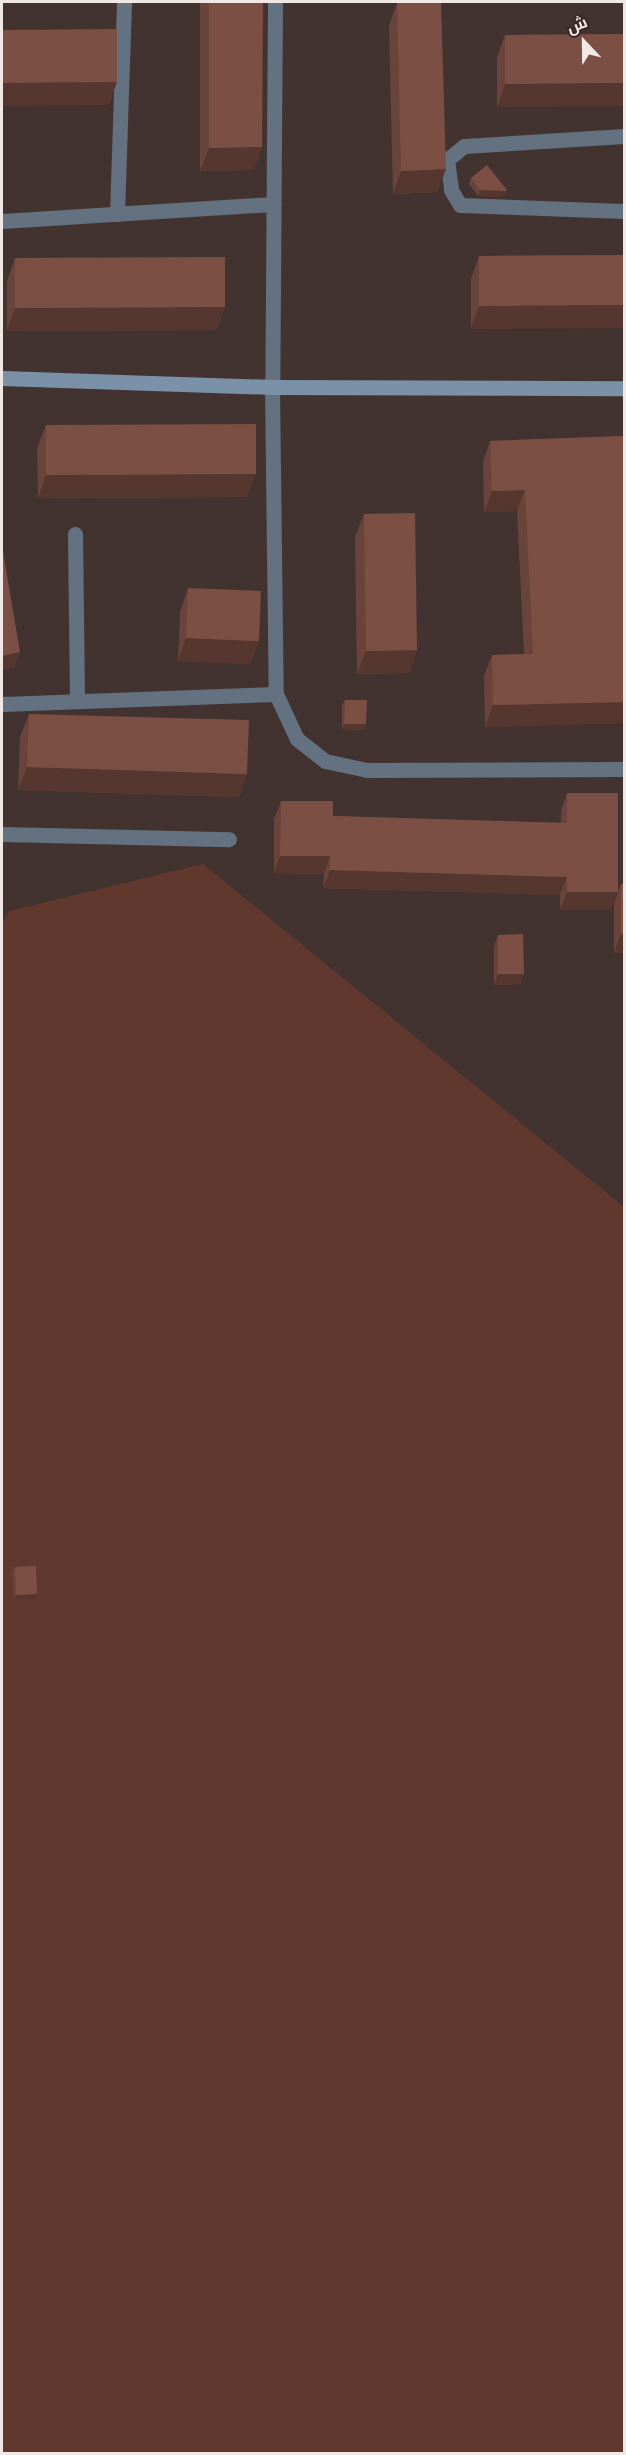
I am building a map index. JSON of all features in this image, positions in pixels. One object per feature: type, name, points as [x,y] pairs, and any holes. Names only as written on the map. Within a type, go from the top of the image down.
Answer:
[{"type":"main road","points":[[2,378],[272,387],[624,388]]},
{"type":"street","points":[[117,214],[124,2]]},
{"type":"street","points":[[274,2],[272,387],[276,694],[297,739],[325,761],[367,770],[624,769]]},
{"type":"street","points":[[624,136],[464,146],[447,160],[451,190],[460,205],[624,211]]},
{"type":"street","points":[[2,222],[273,204]]},
{"type":"street","points":[[75,534],[77,698]]},
{"type":"street","points":[[2,704],[77,698],[276,694]]},
{"type":"street","points":[[2,834],[229,839]]},
{"type":"shaded area","points":[[203,864],[624,1207],[624,2453],[2,2454],[2,922],[9,911]]},
{"type":"building","points":[[209,2],[263,2],[262,147],[209,148]]},
{"type":"building","points":[[441,2],[446,169],[401,171],[397,3]]},
{"type":"building","points":[[117,29],[117,82],[2,83],[2,30]]},
{"type":"building","points":[[624,34],[624,83],[505,84],[505,35]]},
{"type":"building","points":[[487,165],[506,191],[480,190],[471,178]]},
{"type":"building","points":[[624,255],[624,305],[479,306],[479,256]]},
{"type":"building","points":[[225,257],[225,307],[15,308],[15,258]]},
{"type":"building","points":[[256,424],[256,474],[46,475],[46,425]]},
{"type":"building","points":[[624,436],[624,702],[493,705],[492,655],[533,654],[525,490],[492,491],[490,441]]},
{"type":"building","points":[[415,513],[417,650],[366,651],[364,514]]},
{"type":"building","points":[[2,546],[20,652],[2,656]]},
{"type":"building","points":[[188,588],[261,591],[259,641],[186,638]]},
{"type":"building","points":[[345,700],[367,700],[366,724],[344,724]]},
{"type":"building","points":[[29,714],[249,720],[247,774],[27,767]]},
{"type":"building","points":[[567,793],[618,793],[618,892],[567,892],[567,877],[330,870],[330,856],[280,856],[281,801],[333,801],[333,816],[567,823]]},
{"type":"building","points":[[621,884],[624,884],[624,934],[621,934]]},
{"type":"building","points":[[523,934],[524,974],[498,974],[498,935]]},
{"type":"building","points":[[36,1566],[37,1594],[16,1595],[15,1567]]}]
